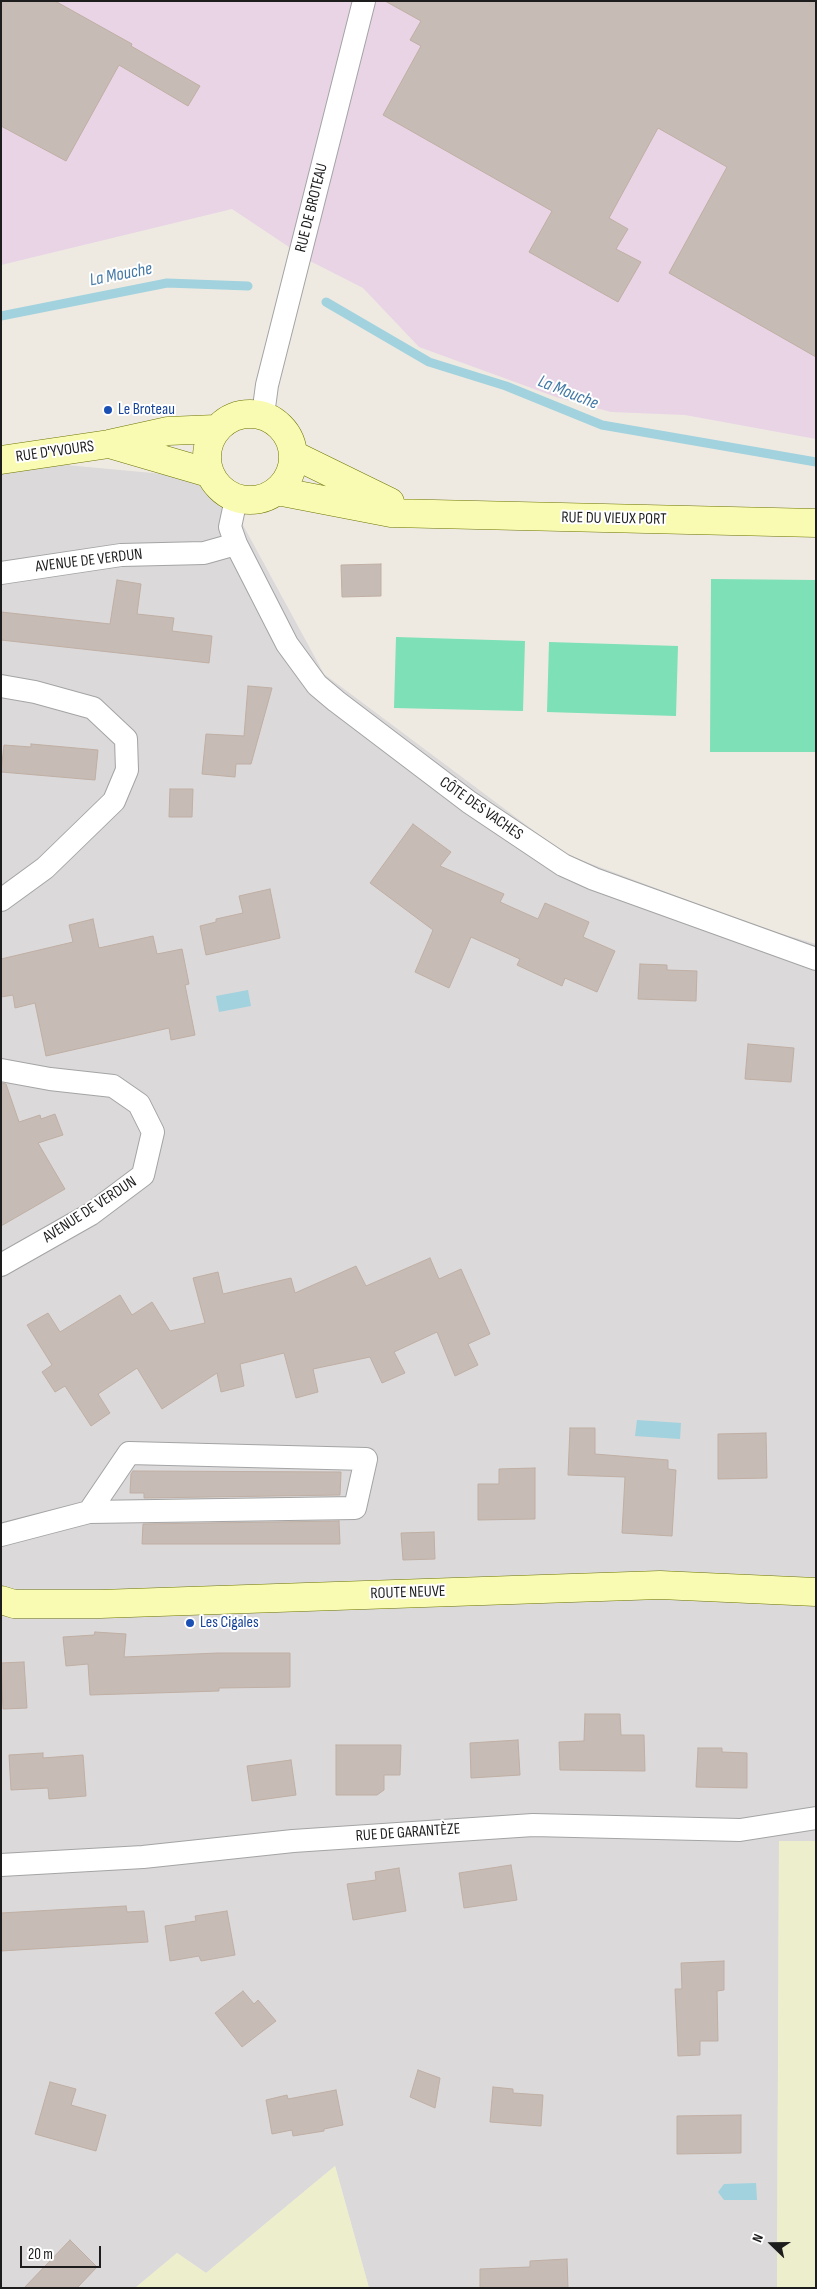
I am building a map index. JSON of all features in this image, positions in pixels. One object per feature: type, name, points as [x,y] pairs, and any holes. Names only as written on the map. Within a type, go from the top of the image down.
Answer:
[{"type":"main road","points":[[250,414],[263,416],[275,421],[285,431],[291,442],[294,455],[292,469],[287,481],[277,491],[265,498],[250,501],[236,499],[224,493],[215,484],[206,462],[207,450],[216,430],[226,421],[250,414]]},
{"type":"main road","name":"RUE D'YVOURS","points":[[1,460],[109,444],[168,431],[216,430]]},
{"type":"main road","points":[[109,444],[209,473]]},
{"type":"main road","points":[[294,455],[350,484],[412,512]]},
{"type":"main road","points":[[277,491],[391,514],[412,512]]},
{"type":"main road","name":"RUE DU VIEUX PORT","points":[[412,512],[482,517],[816,522]]},
{"type":"main road","name":"ROUTE NEUVE","points":[[5,1607],[660,1585],[816,1592]]},
{"type":"street","name":"RUE DE BROTEAU","points":[[263,416],[267,385],[364,1]]},
{"type":"street","name":"CÔTE DES VACHES","points":[[236,499],[230,527],[236,544],[287,644],[317,685],[379,735],[469,802],[548,856],[594,879],[816,959]]},
{"type":"street","name":"AVENUE DE VERDUN","points":[[1,573],[121,555],[204,553],[236,544]]},
{"type":"street","points":[[1,686],[35,692],[93,708],[126,739],[127,770],[114,801],[45,868],[1,900]]},
{"type":"street","name":"AVENUE DE VERDUN","points":[[1,1070],[50,1079],[114,1086],[139,1104],[154,1132],[143,1175],[91,1214],[1,1265]]},
{"type":"street","points":[[1,1535],[89,1512],[355,1508],[366,1459],[129,1453],[89,1512]]},
{"type":"street","name":"RUE DE GARANTÈZE","points":[[1,1865],[143,1857],[293,1841],[533,1825],[740,1830],[816,1818]]},
{"type":"shaded area","points":[[1,1],[816,1],[816,439],[685,415],[611,412],[556,397],[419,347],[363,288],[310,261],[232,209],[1,265]]},
{"type":"shaded area","points":[[1,459],[218,479],[324,674],[565,854],[762,928],[816,944],[816,1841],[779,1841],[777,2288],[369,2288],[335,2166],[206,2273],[177,2253],[135,2288],[1,2288]]},
{"type":"green space","points":[[711,579],[816,580],[816,752],[710,752]]},
{"type":"green space","points":[[396,637],[525,641],[523,711],[394,708]]},
{"type":"green space","points":[[549,642],[678,646],[676,716],[547,712]]},
{"type":"green space","points":[[779,1841],[816,1841],[816,2288],[777,2288]]},
{"type":"green space","points":[[335,2166],[369,2288],[135,2288],[177,2253],[206,2273]]},
{"type":"water","points":[[248,990],[251,1006],[219,1012],[216,996]]},
{"type":"water","points":[[637,1420],[681,1423],[680,1439],[635,1436]]},
{"type":"water","points":[[756,2183],[757,2200],[724,2200],[718,2192],[724,2184]]},
{"type":"building","points":[[1,1],[55,1],[132,44],[131,46],[200,86],[188,106],[119,65],[66,161],[1,126]]},
{"type":"building","points":[[385,1],[816,1],[816,357],[669,273],[727,167],[658,128],[609,218],[628,229],[616,249],[641,262],[618,302],[529,252],[552,211],[383,115],[421,46],[410,40],[421,21]]},
{"type":"building","points":[[381,564],[381,596],[342,597],[341,565]]},
{"type":"building","points":[[117,580],[141,584],[137,614],[174,618],[172,631],[212,636],[209,663],[1,640],[1,612],[110,624]]},
{"type":"building","points":[[248,686],[272,688],[251,764],[236,764],[235,777],[202,774],[206,734],[244,736]]},
{"type":"building","points":[[31,744],[98,750],[95,780],[1,772],[4,745],[31,747]]},
{"type":"building","points":[[170,789],[193,789],[192,817],[169,817]]},
{"type":"building","points":[[413,824],[451,852],[440,866],[504,894],[500,902],[538,919],[545,903],[589,922],[583,937],[615,951],[597,992],[565,978],[562,986],[517,965],[520,959],[471,937],[449,988],[415,972],[433,930],[370,883]]},
{"type":"building","points":[[270,889],[280,938],[206,955],[200,926],[216,922],[216,919],[243,913],[239,896]]},
{"type":"building","points":[[93,919],[99,948],[153,936],[157,954],[182,949],[189,984],[185,985],[195,1035],[171,1040],[169,1028],[46,1056],[35,1003],[15,1008],[13,995],[1,997],[1,959],[73,942],[69,925]]},
{"type":"building","points":[[640,964],[667,965],[667,970],[697,971],[696,1001],[638,999]]},
{"type":"building","points":[[748,1044],[794,1048],[791,1082],[745,1079]]},
{"type":"building","points":[[1,1083],[6,1084],[19,1122],[40,1115],[41,1119],[55,1114],[63,1135],[38,1143],[65,1189],[1,1226]]},
{"type":"building","points":[[430,1258],[439,1279],[461,1269],[490,1334],[468,1344],[478,1365],[455,1376],[437,1332],[394,1352],[405,1373],[382,1383],[370,1357],[313,1369],[318,1392],[296,1398],[284,1353],[240,1364],[244,1386],[221,1392],[217,1373],[162,1409],[137,1368],[98,1394],[110,1413],[91,1426],[65,1386],[55,1392],[42,1372],[52,1365],[27,1325],[48,1313],[60,1332],[120,1295],[132,1315],[152,1302],[170,1331],[205,1323],[193,1278],[218,1272],[223,1294],[291,1278],[295,1293],[356,1266],[366,1286]]},
{"type":"building","points":[[570,1428],[595,1428],[595,1454],[668,1460],[668,1469],[676,1470],[672,1536],[622,1533],[625,1477],[568,1475]]},
{"type":"building","points":[[766,1433],[767,1478],[718,1479],[718,1434]]},
{"type":"building","points":[[535,1468],[535,1519],[478,1520],[478,1484],[499,1484],[499,1469]]},
{"type":"building","points":[[133,1471],[341,1472],[340,1495],[144,1498],[144,1493],[130,1493],[131,1474]]},
{"type":"building","points":[[339,1521],[340,1544],[142,1544],[143,1524]]},
{"type":"building","points":[[434,1532],[435,1559],[403,1560],[401,1533]]},
{"type":"building","points":[[95,1632],[126,1634],[124,1657],[218,1653],[290,1653],[290,1687],[219,1688],[219,1691],[90,1695],[88,1664],[66,1666],[63,1637],[94,1635]]},
{"type":"building","points":[[24,1662],[27,1708],[3,1709],[1,1663]]},
{"type":"building","points":[[585,1714],[620,1714],[621,1735],[644,1735],[645,1771],[560,1770],[559,1742],[584,1741]]},
{"type":"building","points":[[518,1740],[520,1775],[471,1778],[470,1743]]},
{"type":"building","points":[[336,1745],[401,1745],[400,1775],[384,1775],[384,1790],[377,1795],[336,1795]]},
{"type":"building","points":[[698,1748],[722,1748],[722,1752],[747,1753],[747,1788],[696,1787]]},
{"type":"building","points":[[43,1753],[43,1758],[83,1755],[86,1796],[49,1799],[48,1788],[11,1790],[9,1755]]},
{"type":"building","points":[[291,1760],[296,1795],[252,1801],[247,1766]]},
{"type":"building","points":[[511,1865],[517,1900],[464,1908],[459,1873]]},
{"type":"building","points":[[399,1868],[406,1911],[353,1920],[347,1884],[376,1880],[375,1872]]},
{"type":"building","points":[[126,1906],[127,1912],[144,1911],[148,1942],[1,1951],[1,1913]]},
{"type":"building","points":[[227,1911],[235,1955],[201,1961],[199,1956],[170,1961],[165,1926],[196,1921],[195,1916]]},
{"type":"building","points":[[724,1961],[724,1990],[717,1991],[718,2041],[700,2041],[700,2055],[678,2056],[675,1989],[682,1989],[681,1963]]},
{"type":"building","points":[[243,1991],[254,2004],[258,2000],[276,2021],[242,2047],[215,2013]]},
{"type":"building","points":[[418,2070],[440,2078],[435,2108],[410,2097]]},
{"type":"building","points":[[50,2082],[76,2089],[71,2105],[106,2115],[96,2151],[35,2134]]},
{"type":"building","points":[[493,2087],[513,2089],[513,2093],[543,2095],[541,2126],[490,2122]]},
{"type":"building","points":[[336,2090],[343,2125],[324,2129],[324,2131],[293,2136],[292,2130],[272,2134],[266,2100],[287,2095],[288,2099]]},
{"type":"building","points":[[741,2115],[741,2153],[677,2154],[677,2116]]},
{"type":"building","points":[[70,2240],[97,2267],[77,2288],[24,2288]]},
{"type":"building","points":[[567,2259],[568,2288],[480,2288],[480,2269],[530,2267],[530,2261]]},
{"type":"waterway","name":"La Mouche","points":[[1,316],[167,283],[248,286]]},
{"type":"waterway","name":"La Mouche","points":[[326,302],[429,362],[506,386],[602,425],[816,462]]},
{"type":"place","name":"Le Broteau","points":[[108,410]]},
{"type":"place","name":"Les Cigales","points":[[190,1623]]}]
